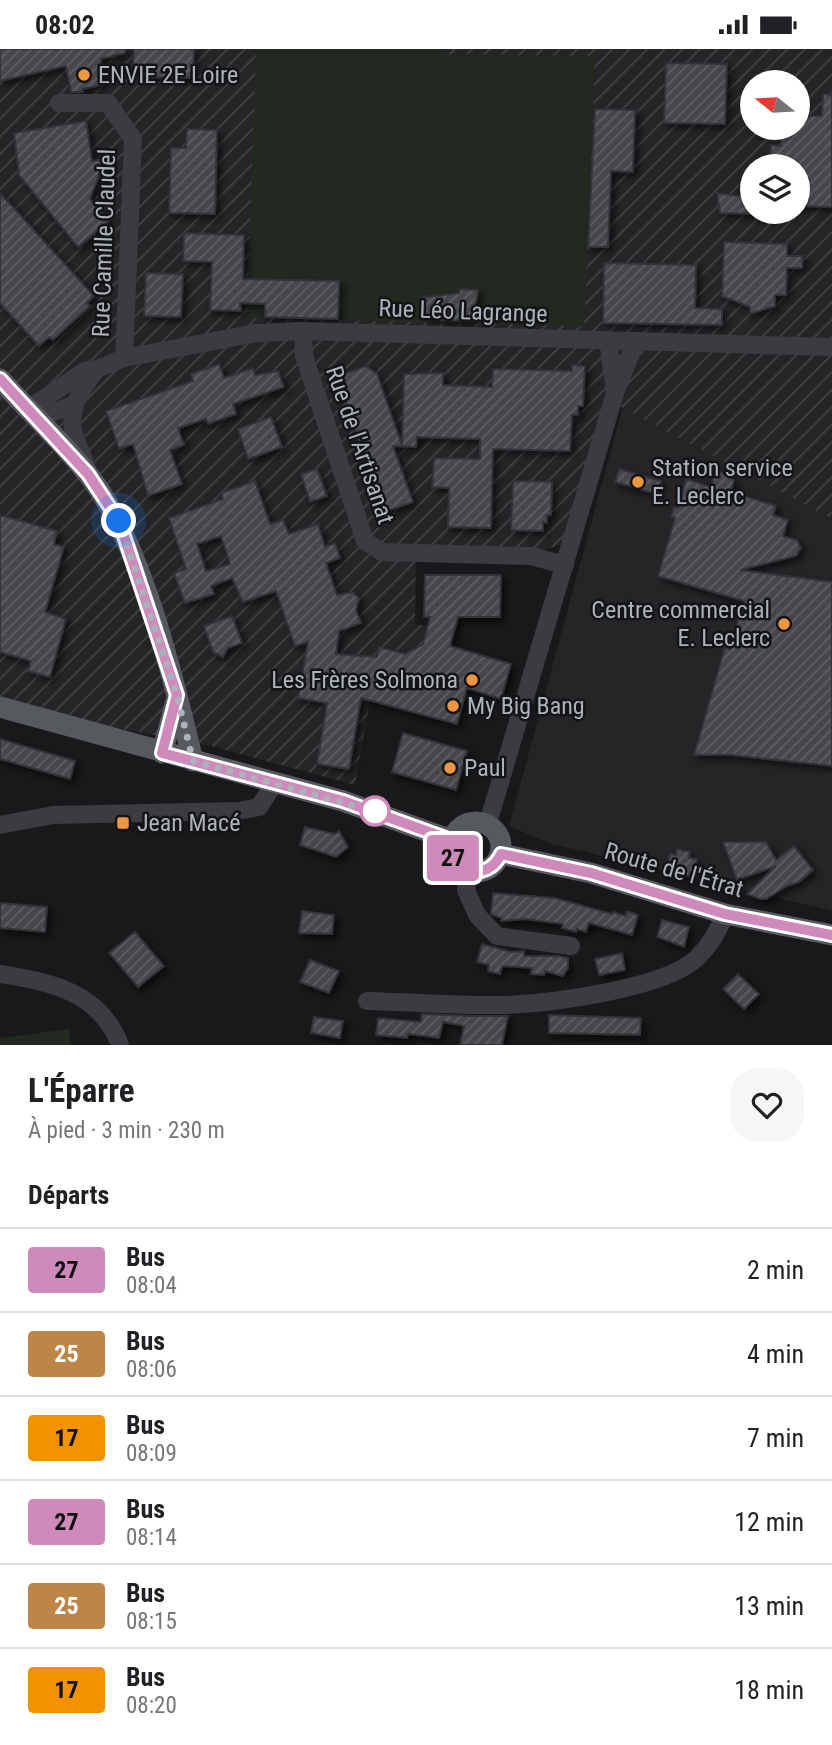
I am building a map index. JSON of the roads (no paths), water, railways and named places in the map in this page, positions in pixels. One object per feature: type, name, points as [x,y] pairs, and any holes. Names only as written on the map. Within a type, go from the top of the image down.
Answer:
[{"type":"main road","points":[[0,379],[88,474],[119,521],[177,695],[193,761]]},
{"type":"main road","points":[[162,753],[177,695]]},
{"type":"main road","points":[[0,707],[356,806],[451,840]]},
{"type":"main road","points":[[467,823],[488,823],[500,838],[501,854],[492,867],[477,872],[462,868],[452,856],[451,840],[460,827],[467,823]]},
{"type":"main road","name":"Route de l'Étrat","points":[[501,854],[591,873],[725,914],[832,935]]},
{"type":"street","name":"Rue Camille Claudel","points":[[59,103],[107,103],[134,139],[124,358]]},
{"type":"street","name":"Rue Léo Lagrange","points":[[32,414],[85,372],[124,358],[256,333],[303,331],[832,347]]},
{"type":"street","name":"Rue de l'Artisanat","points":[[303,331],[304,356],[365,541],[382,552],[531,556],[565,565]]},
{"type":"street","points":[[608,340],[615,393]]},
{"type":"street","points":[[488,823],[615,393],[636,341]]},
{"type":"street","points":[[88,474],[74,433],[74,405],[81,389],[97,369]]},
{"type":"street","points":[[32,414],[74,405]]},
{"type":"street","points":[[0,825],[53,815],[238,811],[259,807],[274,784]]},
{"type":"street","points":[[469,871],[466,890],[477,915],[497,936],[571,946]]},
{"type":"street","points":[[368,1001],[508,1005],[606,992],[659,979],[696,959],[719,931],[725,914]]},
{"type":"street","points":[[0,974],[24,977],[90,1001],[106,1017],[120,1045]]},
{"type":"place","name":"ENVIE 2E Loire","points":[[84,75]]},
{"type":"place","name":"Station service E. Leclerc","points":[[638,482]]},
{"type":"place","name":"Centre commercial E. Leclerc","points":[[784,624]]},
{"type":"place","name":"Les Frères Solmona","points":[[472,680]]},
{"type":"place","name":"My Big Bang","points":[[453,706]]},
{"type":"place","name":"Paul","points":[[450,768]]},
{"type":"place","name":"Jean Macé","points":[[123,823]]}]
